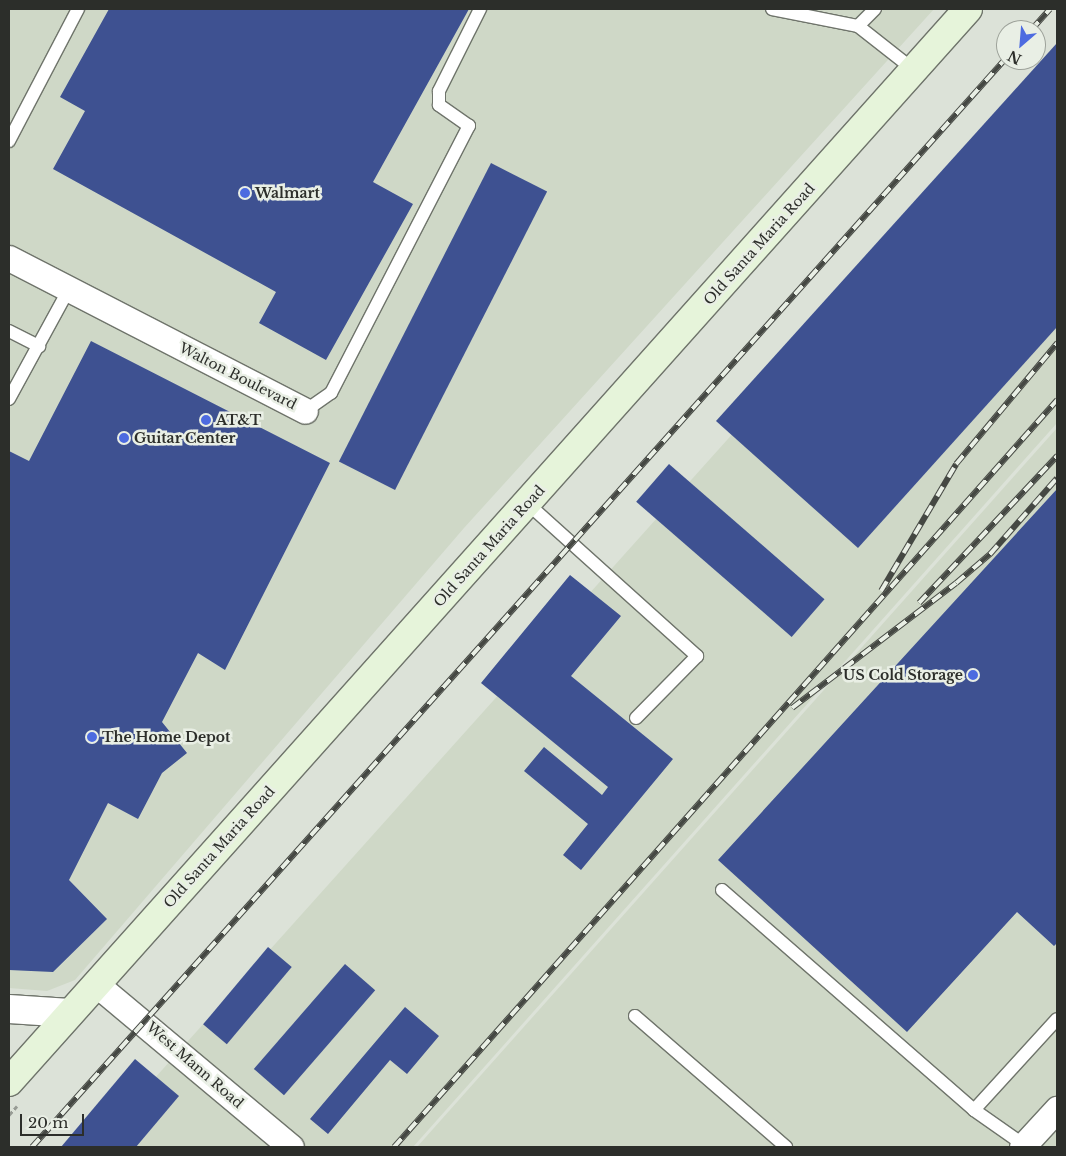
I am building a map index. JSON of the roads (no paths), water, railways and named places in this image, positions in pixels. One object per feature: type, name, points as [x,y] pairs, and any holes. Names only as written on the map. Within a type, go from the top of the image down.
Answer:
[{"type":"main road","name":"Old Santa Maria Road","points":[[9,1082],[968,9]]},
{"type":"street","name":"Walton Boulevard","points":[[9,258],[306,411]]},
{"type":"street","name":"West Mann Road","points":[[96,984],[291,1147]]},
{"type":"street","points":[[9,1009],[70,1013]]},
{"type":"street","points":[[1023,1146],[1057,1109]]},
{"type":"lane","points":[[9,141],[78,9]]},
{"type":"lane","name":"Walton Boulevard","points":[[306,411],[331,393],[470,126],[439,105],[438,91],[480,9]]},
{"type":"lane","points":[[772,9],[858,26],[914,70]]},
{"type":"lane","points":[[858,26],[875,9]]},
{"type":"lane","points":[[9,399],[69,289]]},
{"type":"lane","points":[[9,331],[39,346]]},
{"type":"lane","points":[[527,503],[697,656],[636,718]]},
{"type":"lane","points":[[722,890],[974,1110],[1023,1146]]},
{"type":"lane","points":[[635,1016],[786,1147]]},
{"type":"lane","points":[[974,1110],[1057,1020]]},
{"type":"railway","points":[[1040,20],[1050,9]]},
{"type":"railway","points":[[32,1147],[996,69]]},
{"type":"railway","points":[[881,591],[956,464],[1057,343]]},
{"type":"railway","points":[[394,1147],[1057,400]]},
{"type":"railway","points":[[919,603],[1057,456]]},
{"type":"railway","points":[[792,708],[956,583],[990,554],[1057,478]]},
{"type":"place","name":"Walmart","points":[[245,193]]},
{"type":"place","name":"AT&T","points":[[206,420]]},
{"type":"place","name":"Guitar Center","points":[[124,438]]},
{"type":"place","name":"US Cold Storage","points":[[973,675]]},
{"type":"place","name":"The Home Depot","points":[[92,737]]}]
